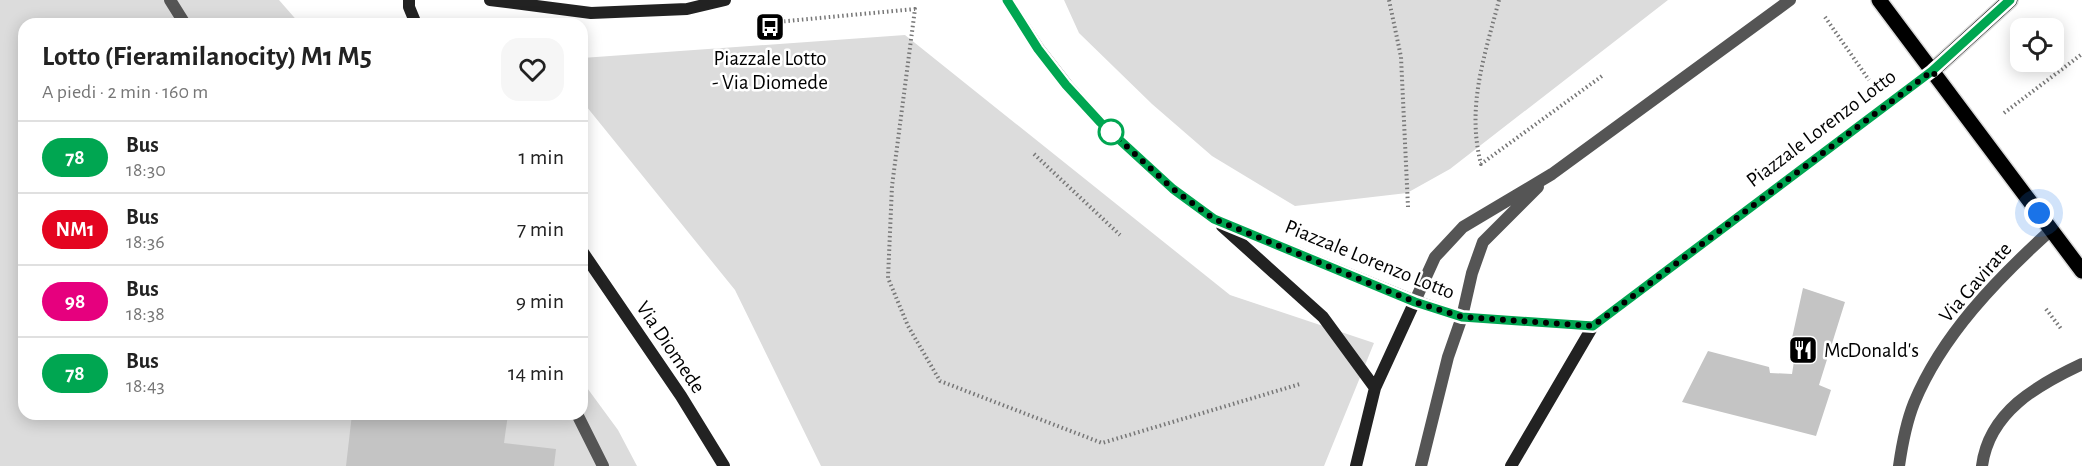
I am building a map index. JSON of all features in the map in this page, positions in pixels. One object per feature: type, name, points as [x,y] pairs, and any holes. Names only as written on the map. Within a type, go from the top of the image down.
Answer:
[{"type":"main road","points":[[1878,0],[2082,271]]},
{"type":"main road","points":[[1932,71],[2010,0]]},
{"type":"street","points":[[170,0],[181,18]]},
{"type":"street","points":[[409,0],[414,18]]},
{"type":"street","points":[[490,0],[591,13],[687,9],[725,0]]},
{"type":"street","name":"Piazzale Lorenzo Lotto","points":[[1007,0],[1038,49],[1066,85],[1100,122],[1173,189],[1214,219],[1415,302],[1462,317],[1593,326],[1932,71]]},
{"type":"street","points":[[1356,466],[1374,388],[1435,257],[1463,227],[1552,174],[1790,0]]},
{"type":"street","points":[[1421,466],[1448,357],[1483,242],[1552,174]]},
{"type":"street","points":[[1214,219],[1323,317],[1374,388]]},
{"type":"street","name":"Via Gavirate","points":[[1899,466],[1914,404],[1934,364],[1984,297],[2014,264],[2051,230]]},
{"type":"street","name":"Via Diomede","points":[[588,260],[681,396],[724,466]]},
{"type":"street","points":[[1511,466],[1593,326]]},
{"type":"street","points":[[1982,466],[1991,432],[2008,411],[2046,381],[2082,364]]},
{"type":"street","points":[[580,420],[603,466]]},
{"type":"path","points":[[1389,0],[1401,57],[1408,207]]},
{"type":"path","points":[[1499,0],[1477,84],[1475,122],[1481,164],[1602,76]]},
{"type":"path","points":[[766,23],[915,9],[892,186],[888,278],[908,326],[940,381],[1102,443],[1300,384]]},
{"type":"path","points":[[1825,17],[1869,80]]},
{"type":"path","points":[[2002,114],[2082,54]]},
{"type":"path","points":[[1034,154],[1120,235]]},
{"type":"path","points":[[2046,309],[2062,330]]},
{"type":"shaded area","points":[[0,0],[279,0],[295,18],[18,18],[18,420],[588,420],[588,389],[618,430],[637,466],[0,466]]},
{"type":"shaded area","points":[[1064,0],[1668,0],[1450,169],[1407,193],[1295,206],[1212,156],[1152,104],[1079,33]]},
{"type":"shaded area","points":[[905,35],[1230,295],[1374,343],[1324,466],[821,466],[735,290],[588,108],[588,58]]},
{"type":"building","points":[[1803,288],[1845,302],[1819,385],[1831,390],[1816,436],[1682,402],[1708,351],[1769,367],[1770,373],[1792,374],[1797,342],[1792,338]]},
{"type":"building","points":[[351,420],[507,420],[504,443],[556,449],[554,466],[346,466]]},
{"type":"bus line","name":"78","points":[[1007,0],[1038,49],[1066,85],[1100,122],[1173,189],[1214,219],[1350,273],[1415,302],[1462,317],[1593,326],[1932,71],[2010,0]]},
{"type":"place","name":"Piazzale Lotto - Via Diomede","points":[[770,27]]},
{"type":"place","name":"McDonald's","points":[[1803,350]]},
{"type":"route","points":[[1111,132],[1173,189],[1214,219],[1350,273],[1415,302],[1462,317],[1593,326],[1932,71],[2039,213]]}]
